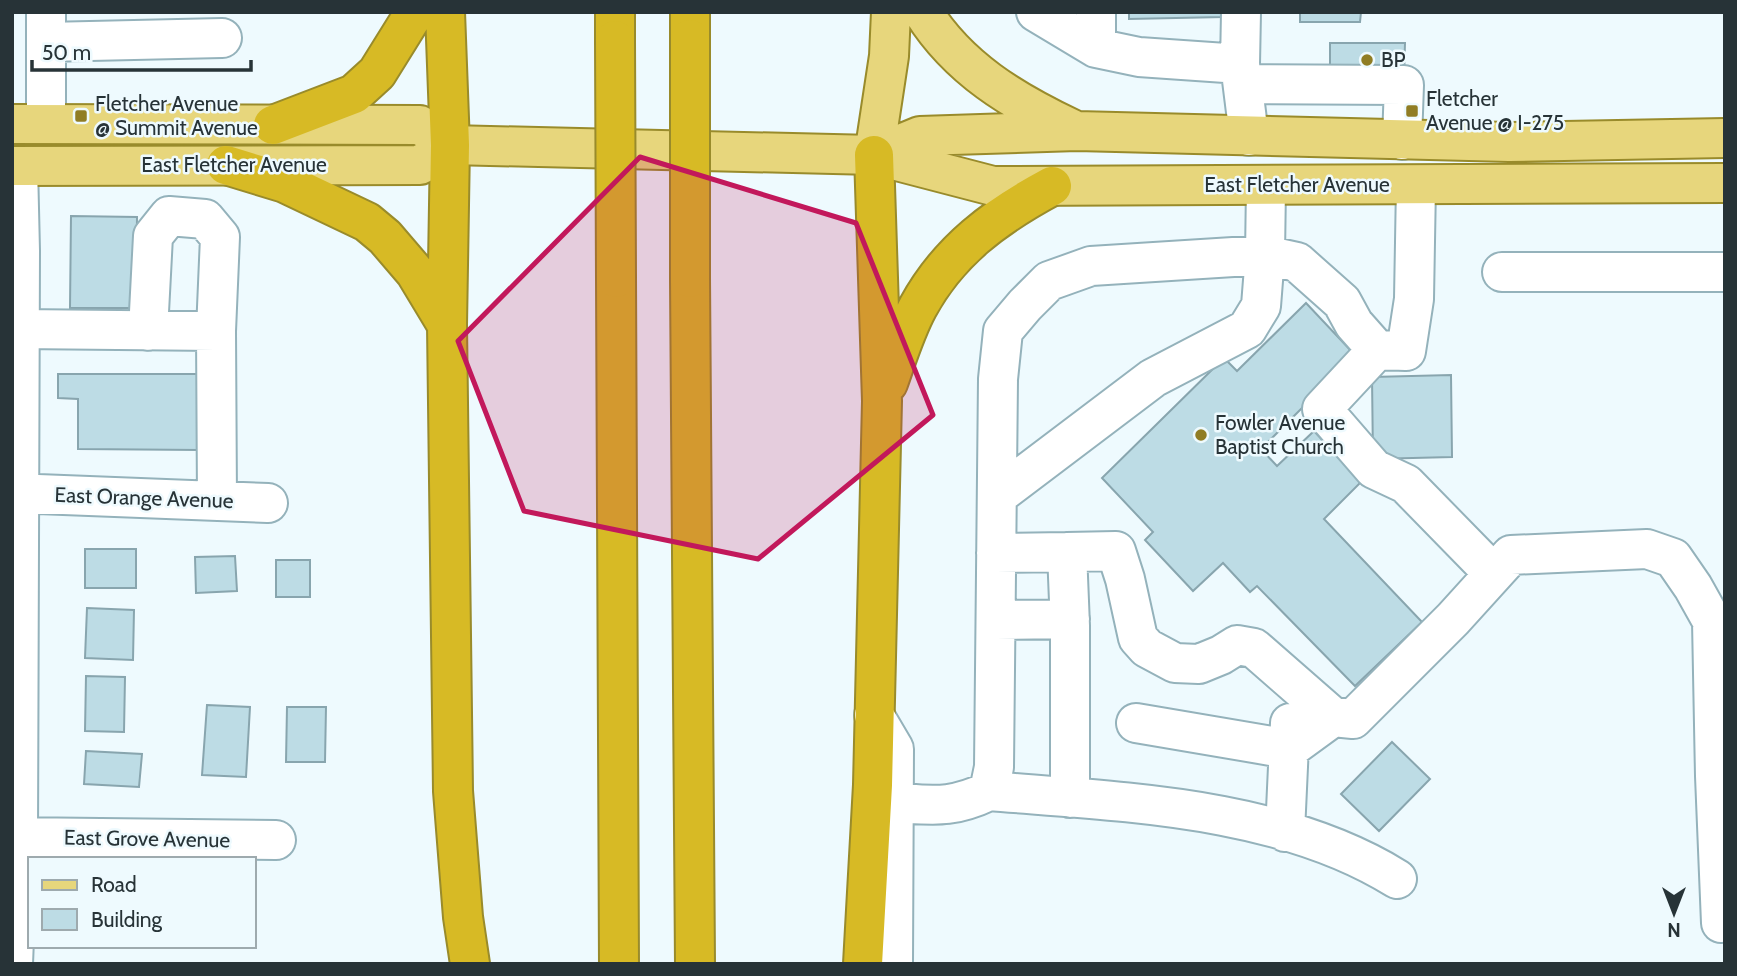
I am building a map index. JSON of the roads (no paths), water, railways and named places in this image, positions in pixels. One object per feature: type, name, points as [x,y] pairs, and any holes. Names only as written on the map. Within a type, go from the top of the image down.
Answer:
[{"type":"highway","points":[[273,125],[354,94],[377,74],[415,12]]},
{"type":"highway","points":[[445,12],[450,145],[447,325],[453,791],[463,917],[470,964]]},
{"type":"highway","points":[[690,25],[695,964]]},
{"type":"highway","points":[[615,26],[619,964]]},
{"type":"highway","points":[[863,964],[874,715],[882,401],[874,155]]},
{"type":"highway","points":[[226,165],[285,183],[367,222],[385,237],[415,272],[447,325]]},
{"type":"highway","points":[[882,401],[917,309],[944,266],[991,222],[1052,186]]},
{"type":"main road","points":[[874,155],[889,56],[891,12]]},
{"type":"main road","points":[[923,12],[946,44],[965,64],[1039,114],[1077,131]]},
{"type":"main road","name":"East Fletcher Avenue","points":[[29,124],[420,125],[450,145],[874,155],[993,186],[1725,183]]},
{"type":"main road","name":"East Fletcher Avenue","points":[[874,155],[920,136],[1077,131],[1509,142],[1725,138]]},
{"type":"main road","name":"East Fletcher Avenue","points":[[15,166],[420,165],[450,145]]},
{"type":"street","points":[[1036,12],[1096,30],[1139,57],[1317,85],[1404,85],[1402,140]]},
{"type":"street","points":[[1241,12],[1242,74],[1250,136]]},
{"type":"street","points":[[29,124],[46,27],[222,38]]},
{"type":"street","points":[[1317,85],[1318,138]]},
{"type":"street","points":[[13,964],[16,493],[20,329],[15,166]]},
{"type":"street","points":[[989,791],[994,767],[998,379],[1003,331],[1049,281],[1091,266],[1265,255],[1297,261],[1342,302],[1354,324],[1377,350],[1406,351],[1414,299],[1416,185]]},
{"type":"street","points":[[997,496],[1153,379],[1247,329],[1261,306],[1266,186]]},
{"type":"street","points":[[148,331],[153,236],[169,216],[205,219],[220,237],[216,331],[217,501]]},
{"type":"street","points":[[1502,272],[1725,272]]},
{"type":"street","points":[[20,329],[216,331]]},
{"type":"street","points":[[1377,350],[1322,409],[1374,469],[1405,484],[1493,573]]},
{"type":"street","name":"East Orange Avenue","points":[[16,493],[268,503]]},
{"type":"street","points":[[996,554],[1116,551],[1138,638],[1157,653],[1175,663],[1199,664],[1237,645],[1254,648],[1333,717],[1353,719],[1453,619],[1511,555],[1647,549],[1673,558],[1712,621],[1721,923]]},
{"type":"street","points":[[1067,552],[1070,619],[1070,798]]},
{"type":"street","points":[[996,620],[1070,619]]},
{"type":"street","points":[[1285,832],[1292,679]]},
{"type":"street","points":[[874,715],[894,749],[893,964]]},
{"type":"street","points":[[1136,723],[1289,749],[1333,717]]},
{"type":"street","points":[[894,803],[940,806],[965,803],[989,791],[1193,809],[1317,841],[1377,866],[1397,879]]},
{"type":"street","name":"East Grove Avenue","points":[[15,837],[276,840]]},
{"type":"place","name":"BP","points":[[1367,60]]},
{"type":"place","name":"Fletcher Avenue @ I-275","points":[[1412,111]]},
{"type":"place","name":"Fletcher Avenue @ Summit Avenue","points":[[81,116]]},
{"type":"place","name":"Fowler Avenue Baptist Church","points":[[1201,435]]}]
